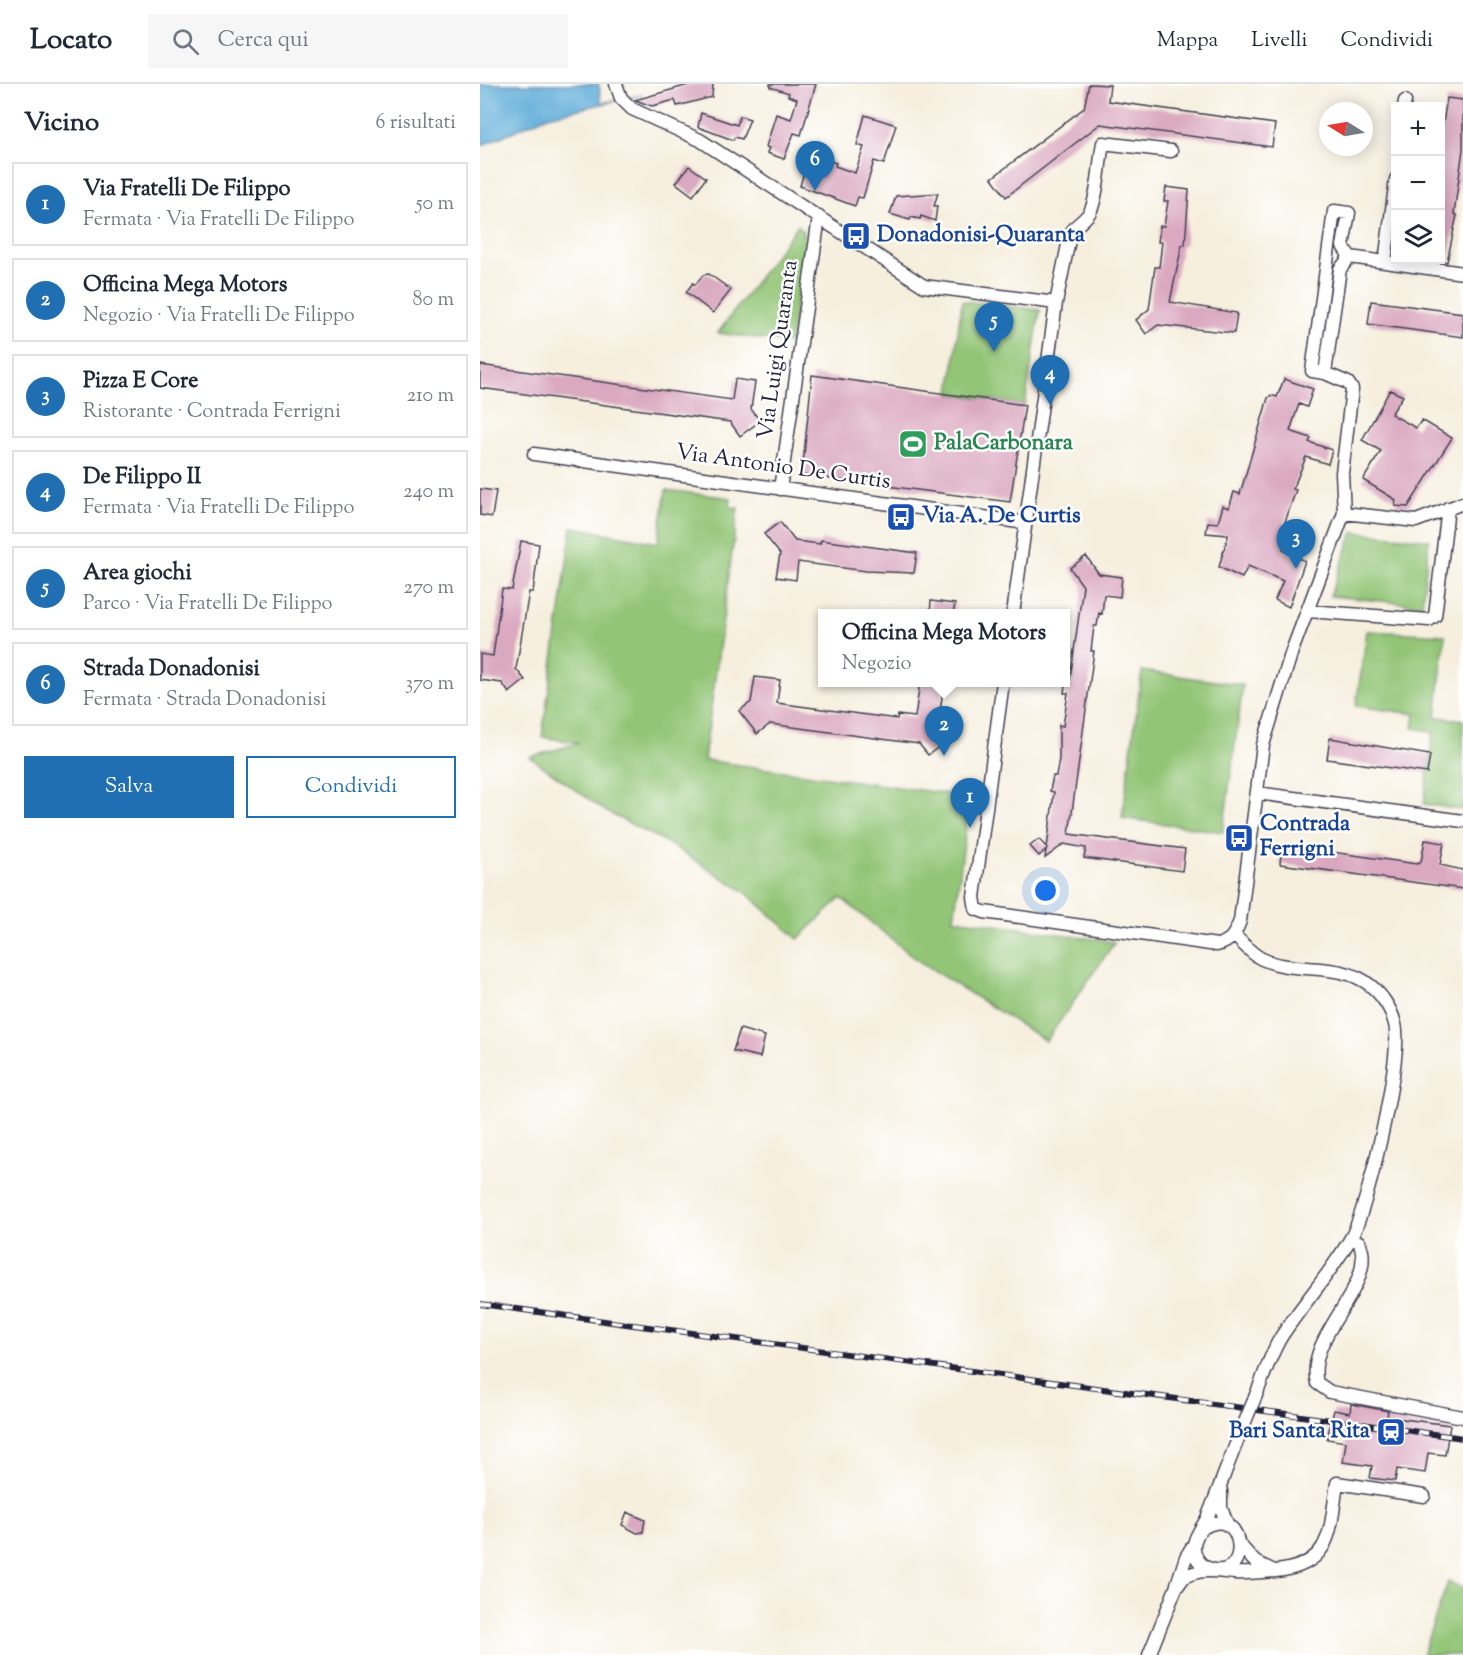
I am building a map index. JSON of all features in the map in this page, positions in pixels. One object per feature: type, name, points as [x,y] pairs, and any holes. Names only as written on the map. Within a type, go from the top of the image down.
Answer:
[{"type":"street","points":[[616,84],[621,98],[632,110],[700,140],[924,286],[1056,303]]},
{"type":"street","points":[[1014,609],[1056,303],[1073,228],[1085,219],[1092,209],[1103,143],[1171,152]]},
{"type":"street","points":[[1385,262],[1391,210]]},
{"type":"street","points":[[1002,687],[974,897],[976,909],[1217,945],[1226,943],[1234,935],[1240,921],[1263,745],[1280,687],[1344,513],[1342,473],[1352,389],[1348,383],[1325,373],[1312,371],[1334,211],[1349,213],[1343,246],[1350,257],[1463,273]]},
{"type":"street","name":"Via Luigi Quaranta","points":[[780,489],[819,217]]},
{"type":"street","points":[[1325,373],[1340,269],[1350,257]]},
{"type":"street","name":"Via Antonio De Curtis","points":[[534,454],[1026,523]]},
{"type":"street","points":[[1344,513],[1416,521],[1463,503]]},
{"type":"street","points":[[1308,612],[1429,620],[1435,616],[1448,508]]},
{"type":"street","points":[[1257,792],[1463,821]]},
{"type":"street","points":[[1149,1655],[1176,1588],[1181,1568],[1194,1544],[1281,1337],[1351,1238],[1360,1214],[1393,1076],[1397,1047],[1395,1025],[1390,1011],[1371,986],[1357,977],[1342,972],[1267,960],[1251,952],[1234,935]]},
{"type":"street","points":[[1351,1238],[1359,1242],[1364,1251],[1363,1260],[1352,1290],[1319,1351],[1315,1364],[1317,1383],[1330,1392],[1463,1417]]},
{"type":"street","points":[[1224,1474],[1221,1508],[1228,1526]]},
{"type":"street","points":[[1194,1544],[1197,1559],[1202,1564],[1216,1570],[1244,1573],[1280,1570],[1309,1563],[1322,1549],[1330,1530],[1337,1483],[1424,1496]]},
{"type":"street","points":[[1200,1530],[1213,1523],[1228,1526],[1234,1531],[1240,1545],[1255,1562],[1271,1570],[1280,1570]]},
{"type":"street","points":[[1176,1588],[1188,1574],[1216,1570],[1230,1565],[1236,1560],[1240,1545]]},
{"type":"green space","points":[[798,225],[802,230],[805,243],[790,343],[718,333]]},
{"type":"green space","points":[[962,301],[1040,310],[1025,405],[950,394]]},
{"type":"green space","points":[[666,490],[731,498],[730,507],[738,508],[704,760],[970,797],[954,919],[1115,942],[1046,1041],[920,962],[841,898],[798,939],[744,891],[668,843],[607,812],[530,757],[579,743],[542,737],[572,527],[658,543]]},
{"type":"green space","points":[[1353,532],[1429,540],[1422,605],[1330,596]]},
{"type":"green space","points":[[1367,631],[1445,635],[1436,717],[1463,720],[1463,810],[1424,804],[1433,732],[1413,728],[1415,714],[1356,706]]},
{"type":"green space","points":[[1142,671],[1243,685],[1223,832],[1122,818]]},
{"type":"green space","points":[[1448,1582],[1463,1588],[1463,1655],[1422,1655]]},
{"type":"water","points":[[480,84],[599,84],[601,103],[643,95],[548,116],[480,146]]},
{"type":"building","points":[[692,84],[713,84],[712,97],[677,106],[675,100],[652,106],[635,100]]},
{"type":"building","points":[[770,84],[816,84],[801,135],[794,133],[784,159],[767,153],[769,148],[766,147],[776,114],[791,119],[797,99],[788,96],[789,93],[770,87]]},
{"type":"building","points":[[1089,84],[1110,85],[1108,101],[1275,124],[1272,147],[1100,124],[1006,197],[992,178],[1084,108]]},
{"type":"building","points":[[1447,98],[1463,100],[1463,149],[1454,214],[1457,215],[1447,262],[1445,262],[1445,111]]},
{"type":"building","points":[[701,113],[737,125],[740,116],[750,119],[742,139],[735,137],[733,140],[698,127]]},
{"type":"building","points":[[865,115],[896,125],[884,164],[874,161],[863,198],[858,197],[855,206],[800,186],[809,154],[836,163],[835,166],[855,173],[864,147],[857,145]]},
{"type":"building","points":[[689,166],[706,178],[693,196],[676,183]]},
{"type":"building","points":[[1166,187],[1189,190],[1185,245],[1182,245],[1170,302],[1237,313],[1234,333],[1158,325],[1146,334],[1136,320],[1149,309],[1155,267],[1159,267],[1162,242],[1158,242],[1160,226],[1164,226],[1168,201],[1164,201]]},
{"type":"building","points":[[938,193],[934,206],[937,206],[935,221],[921,216],[920,219],[911,217],[910,220],[890,214],[896,196]]},
{"type":"building","points":[[709,274],[731,290],[713,313],[686,292],[703,275]]},
{"type":"building","points":[[1371,301],[1463,313],[1463,337],[1368,324]]},
{"type":"building","points":[[480,365],[732,400],[735,379],[755,382],[751,409],[760,421],[740,436],[730,422],[480,388]]},
{"type":"building","name":"PalaCarbonara","points":[[812,375],[1025,405],[1010,502],[802,475]]},
{"type":"building","points":[[1284,379],[1313,389],[1307,407],[1299,404],[1290,431],[1311,438],[1309,442],[1332,450],[1328,464],[1306,457],[1293,489],[1296,490],[1284,525],[1290,527],[1283,550],[1305,561],[1289,607],[1275,600],[1283,581],[1248,566],[1242,578],[1219,567],[1228,535],[1206,533],[1208,522],[1218,523],[1223,506],[1229,508],[1234,492],[1240,494],[1268,398],[1271,395],[1277,397]]},
{"type":"building","points":[[1390,390],[1403,396],[1391,414],[1416,428],[1422,420],[1452,438],[1408,507],[1395,506],[1396,500],[1363,480],[1381,451],[1362,440]]},
{"type":"building","points":[[480,489],[496,491],[492,517],[480,515]]},
{"type":"building","points":[[780,522],[795,541],[820,544],[821,540],[917,553],[914,573],[866,571],[798,562],[796,580],[776,577],[780,554],[764,534]]},
{"type":"building","points":[[521,541],[539,544],[533,592],[529,592],[516,669],[525,680],[509,693],[502,683],[480,680],[480,654],[493,656],[502,589],[512,590]]},
{"type":"building","points":[[1086,556],[1099,574],[1122,577],[1120,597],[1104,595],[1102,614],[1099,613],[1097,626],[1094,626],[1091,651],[1094,651],[1069,834],[1185,849],[1182,871],[1084,858],[1086,848],[1064,844],[1045,858],[1046,850],[1039,856],[1030,846],[1039,839],[1047,848],[1054,792],[1050,791],[1059,759],[1059,725],[1063,726],[1068,693],[1064,693],[1065,687],[1070,687],[1083,586],[1070,568]]},
{"type":"building","points":[[931,601],[955,604],[954,609],[930,609]]},
{"type":"building","points":[[755,677],[780,680],[777,703],[897,719],[898,715],[915,717],[919,687],[943,687],[938,727],[960,731],[928,755],[919,744],[770,724],[757,734],[739,711],[751,702]]},
{"type":"building","points":[[1330,738],[1430,755],[1427,773],[1327,759]]},
{"type":"building","points":[[1425,840],[1444,843],[1440,865],[1463,870],[1463,889],[1280,864],[1282,845],[1417,864],[1421,862]]},
{"type":"building","points":[[740,1029],[765,1036],[760,1057],[733,1051]]},
{"type":"building","points":[[1351,1404],[1388,1411],[1387,1417],[1450,1425],[1445,1455],[1428,1453],[1425,1473],[1397,1469],[1395,1481],[1370,1478],[1372,1466],[1343,1462],[1346,1442],[1327,1439],[1334,1410],[1350,1413]]},
{"type":"building","points":[[627,1512],[645,1520],[643,1532],[637,1533],[622,1525]]},
{"type":"railway","points":[[480,1304],[1463,1438]]},
{"type":"place","name":"Strada Donadonisi","points":[[815,191]]},
{"type":"place","name":"Donadonisi-Quaranta","points":[[856,236]]},
{"type":"place","name":"Area giochi","points":[[994,352]]},
{"type":"place","name":"De Filippo II","points":[[1050,405]]},
{"type":"place","name":"PalaCarbonara","points":[[913,444]]},
{"type":"place","name":"Via A. De Curtis","points":[[901,517]]},
{"type":"place","name":"Pizza E Core","points":[[1296,569]]},
{"type":"place","name":"Officina Mega Motors","points":[[944,756]]},
{"type":"place","name":"Via Fratelli De Filippo","points":[[970,828]]},
{"type":"place","name":"Contrada Ferrigni","points":[[1239,838]]},
{"type":"place","name":"Bari Santa Rita","points":[[1391,1432]]}]
